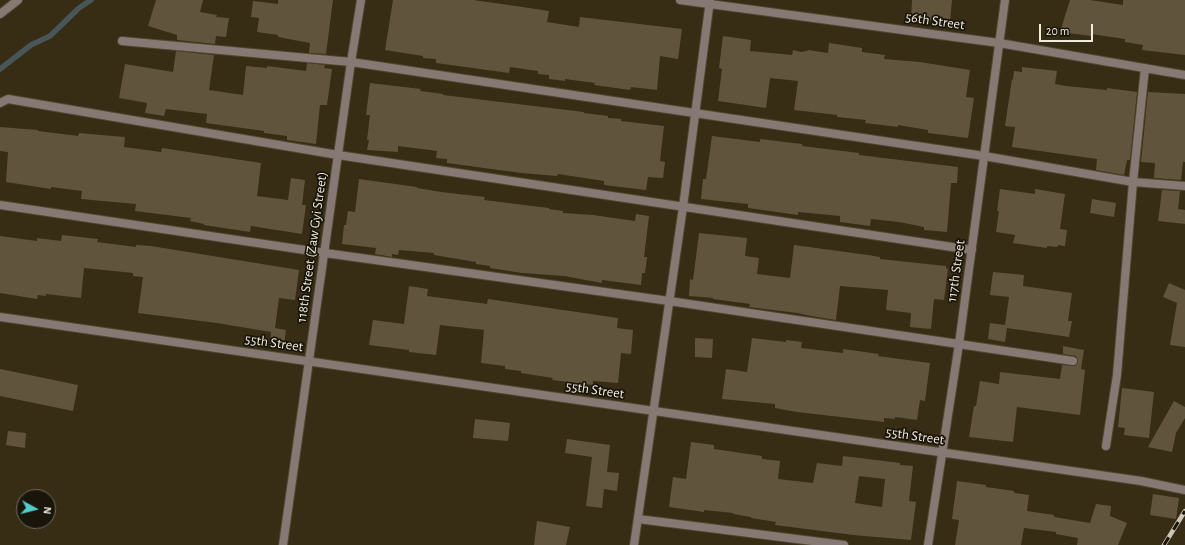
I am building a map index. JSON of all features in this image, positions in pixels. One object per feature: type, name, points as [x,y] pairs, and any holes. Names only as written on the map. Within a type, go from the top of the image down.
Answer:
[{"type":"street","points":[[0,14],[18,0]]},
{"type":"street","name":"118th Street (Zaw Gyi Street)","points":[[283,545],[361,0]]},
{"type":"street","name":"56th Street","points":[[680,0],[710,2],[999,43],[1185,75]]},
{"type":"street","name":"117th Street","points":[[928,545],[959,344],[1005,0]]},
{"type":"street","points":[[634,545],[683,207],[710,2]]},
{"type":"street","points":[[122,41],[351,62],[984,156],[1133,182],[1185,186]]},
{"type":"street","points":[[1106,446],[1117,375],[1133,182],[1145,68]]},
{"type":"street","points":[[0,103],[8,99],[338,155],[972,250]]},
{"type":"street","points":[[0,205],[325,253],[669,301],[1073,361]]},
{"type":"street","name":"55th Street","points":[[0,317],[942,454],[1141,481],[1185,490]]},
{"type":"street","points":[[638,519],[844,545]]},
{"type":"building","points":[[156,0],[203,0],[200,12],[217,15],[216,17],[229,18],[226,37],[216,36],[215,44],[177,40],[177,35],[148,26]]},
{"type":"building","points":[[278,0],[333,0],[326,54],[309,53],[310,43],[278,37],[278,35],[257,32],[259,18],[251,17],[253,1],[278,4]]},
{"type":"building","points":[[393,0],[473,0],[509,5],[549,11],[547,22],[579,27],[580,17],[682,29],[678,59],[660,56],[657,90],[631,87],[630,90],[594,85],[595,83],[565,79],[565,81],[549,79],[549,75],[538,74],[538,71],[510,67],[509,73],[436,63],[436,59],[423,58],[423,56],[385,50]]},
{"type":"building","points":[[912,0],[952,0],[950,22],[911,19]]},
{"type":"building","points":[[1070,0],[1090,0],[1123,5],[1123,0],[1185,0],[1185,55],[1142,50],[1143,45],[1125,42],[1125,39],[1091,34],[1091,36],[1060,32]]},
{"type":"building","points":[[723,36],[751,40],[750,51],[792,55],[793,50],[801,52],[808,50],[828,53],[829,43],[862,48],[862,52],[885,55],[884,59],[920,62],[970,70],[966,97],[974,98],[968,138],[928,133],[928,130],[898,125],[898,127],[865,123],[866,120],[837,117],[837,115],[794,110],[798,81],[770,78],[766,108],[718,101],[722,69],[719,68]]},
{"type":"building","points":[[176,51],[214,55],[209,90],[243,95],[246,66],[267,68],[267,66],[306,71],[307,63],[325,65],[324,68],[332,69],[327,105],[320,105],[316,144],[287,140],[287,136],[264,133],[264,131],[206,123],[207,114],[166,109],[164,116],[145,113],[147,103],[119,98],[125,64],[173,72]]},
{"type":"building","points":[[1022,67],[1057,71],[1055,84],[1137,92],[1130,160],[1127,160],[1124,175],[1096,170],[1097,159],[1012,147],[1015,127],[1005,126],[1014,71],[1022,72]]},
{"type":"building","points":[[370,83],[421,89],[420,91],[443,95],[584,112],[608,116],[608,118],[621,119],[621,121],[664,126],[660,161],[665,162],[663,178],[648,177],[646,190],[604,185],[604,181],[558,174],[557,176],[521,173],[447,163],[447,159],[436,158],[437,151],[398,146],[398,152],[367,150],[370,115],[366,115]]},
{"type":"building","points":[[1148,92],[1185,94],[1185,162],[1183,162],[1181,180],[1154,178],[1155,163],[1141,162]]},
{"type":"building","points":[[0,127],[38,130],[78,136],[79,133],[125,137],[124,147],[161,152],[162,148],[261,163],[257,196],[288,200],[291,178],[305,180],[302,205],[306,205],[302,234],[251,226],[250,232],[204,225],[190,221],[191,218],[135,211],[136,204],[81,199],[82,191],[51,187],[51,189],[6,182],[8,152],[0,151]]},
{"type":"building","points":[[712,136],[760,142],[760,139],[802,144],[802,146],[859,153],[859,155],[958,167],[957,183],[951,183],[947,232],[924,230],[924,227],[899,222],[871,219],[870,226],[840,222],[840,216],[798,212],[798,215],[748,208],[748,204],[701,199],[703,179],[706,179]]},
{"type":"building","points":[[359,179],[441,192],[485,197],[484,200],[549,208],[563,211],[563,213],[593,215],[635,221],[636,214],[649,216],[644,257],[647,257],[645,273],[642,273],[641,285],[602,280],[602,283],[564,276],[522,273],[490,268],[490,266],[476,264],[476,262],[434,255],[434,253],[399,250],[398,255],[392,254],[392,257],[375,254],[376,248],[342,244],[344,225],[346,225],[348,211],[355,212]]},
{"type":"building","points":[[1000,189],[1035,194],[1035,189],[1065,194],[1060,229],[1067,230],[1065,246],[1047,246],[1047,248],[1013,243],[1015,235],[996,232]]},
{"type":"building","points":[[1162,190],[1180,191],[1178,209],[1185,210],[1185,224],[1158,221]]},
{"type":"building","points":[[1092,199],[1116,203],[1114,217],[1090,213]]},
{"type":"building","points":[[699,233],[747,238],[745,256],[759,258],[757,274],[790,278],[794,245],[868,255],[880,257],[880,259],[946,266],[948,269],[944,300],[934,299],[931,329],[910,327],[911,313],[886,310],[888,290],[840,286],[836,320],[749,307],[750,304],[689,296],[690,279],[693,280]]},
{"type":"building","points":[[62,235],[98,239],[97,242],[136,247],[136,245],[151,246],[299,270],[295,300],[279,298],[275,328],[286,330],[284,346],[270,344],[271,332],[217,323],[138,313],[143,277],[133,276],[133,273],[84,268],[81,298],[46,294],[46,296],[38,295],[37,299],[0,293],[0,236],[37,241],[37,238],[61,241]]},
{"type":"building","points":[[993,272],[1024,275],[1023,286],[1072,293],[1068,321],[1072,321],[1069,337],[1007,328],[1005,342],[988,339],[990,323],[1005,325],[1009,297],[990,295]]},
{"type":"building","points":[[1169,283],[1185,290],[1185,347],[1170,345],[1177,303],[1163,297]]},
{"type":"building","points":[[409,286],[428,289],[427,296],[487,304],[488,299],[618,318],[617,328],[633,330],[631,354],[621,353],[618,383],[593,381],[593,385],[552,380],[553,378],[505,369],[505,366],[481,363],[484,330],[440,325],[436,355],[369,345],[373,320],[404,324]]},
{"type":"building","points":[[695,338],[713,339],[712,358],[695,357]]},
{"type":"building","points":[[752,338],[786,342],[786,340],[802,342],[801,348],[843,353],[843,349],[879,354],[878,356],[930,363],[925,401],[920,400],[917,420],[895,417],[895,419],[884,418],[884,422],[797,412],[775,408],[775,404],[722,399],[726,369],[747,372]]},
{"type":"building","points":[[1063,346],[1084,350],[1081,369],[1085,370],[1080,415],[1017,407],[1013,442],[969,437],[980,381],[999,384],[1000,372],[1060,379],[1062,365],[1075,366],[1078,361],[1076,356],[1063,354]]},
{"type":"building","points":[[0,369],[78,385],[73,411],[0,396]]},
{"type":"building","points":[[1122,388],[1154,392],[1149,438],[1124,435],[1125,428],[1118,427]]},
{"type":"building","points":[[1174,401],[1185,407],[1185,418],[1176,433],[1172,452],[1148,447]]},
{"type":"building","points":[[475,419],[510,423],[508,441],[473,438]]},
{"type":"building","points":[[8,431],[26,433],[25,448],[6,445]]},
{"type":"building","points":[[567,439],[610,445],[607,472],[619,473],[617,491],[604,489],[602,508],[586,506],[592,457],[565,453]]},
{"type":"building","points":[[691,442],[714,445],[714,449],[762,456],[762,459],[780,461],[778,479],[813,483],[817,463],[842,466],[843,456],[913,466],[909,501],[916,502],[911,540],[853,535],[775,525],[776,522],[751,518],[733,513],[704,510],[704,512],[669,507],[673,477],[686,479]],"holes":[[[859,476],[885,479],[882,507],[855,503]]]},
{"type":"building","points":[[957,481],[986,485],[986,487],[1029,495],[1027,511],[1090,523],[1096,504],[1111,506],[1110,516],[1127,523],[1118,545],[1077,545],[1078,538],[1056,534],[1056,532],[1024,528],[1021,545],[955,545],[959,520],[952,519]]},
{"type":"building","points":[[1153,494],[1179,498],[1176,519],[1150,515]]},
{"type":"building","points":[[537,521],[570,527],[566,545],[534,545]]},
{"type":"waterway","points":[[0,69],[31,45],[50,36],[79,8],[91,0]]},
{"type":"railway","points":[[1164,545],[1185,511]]}]
